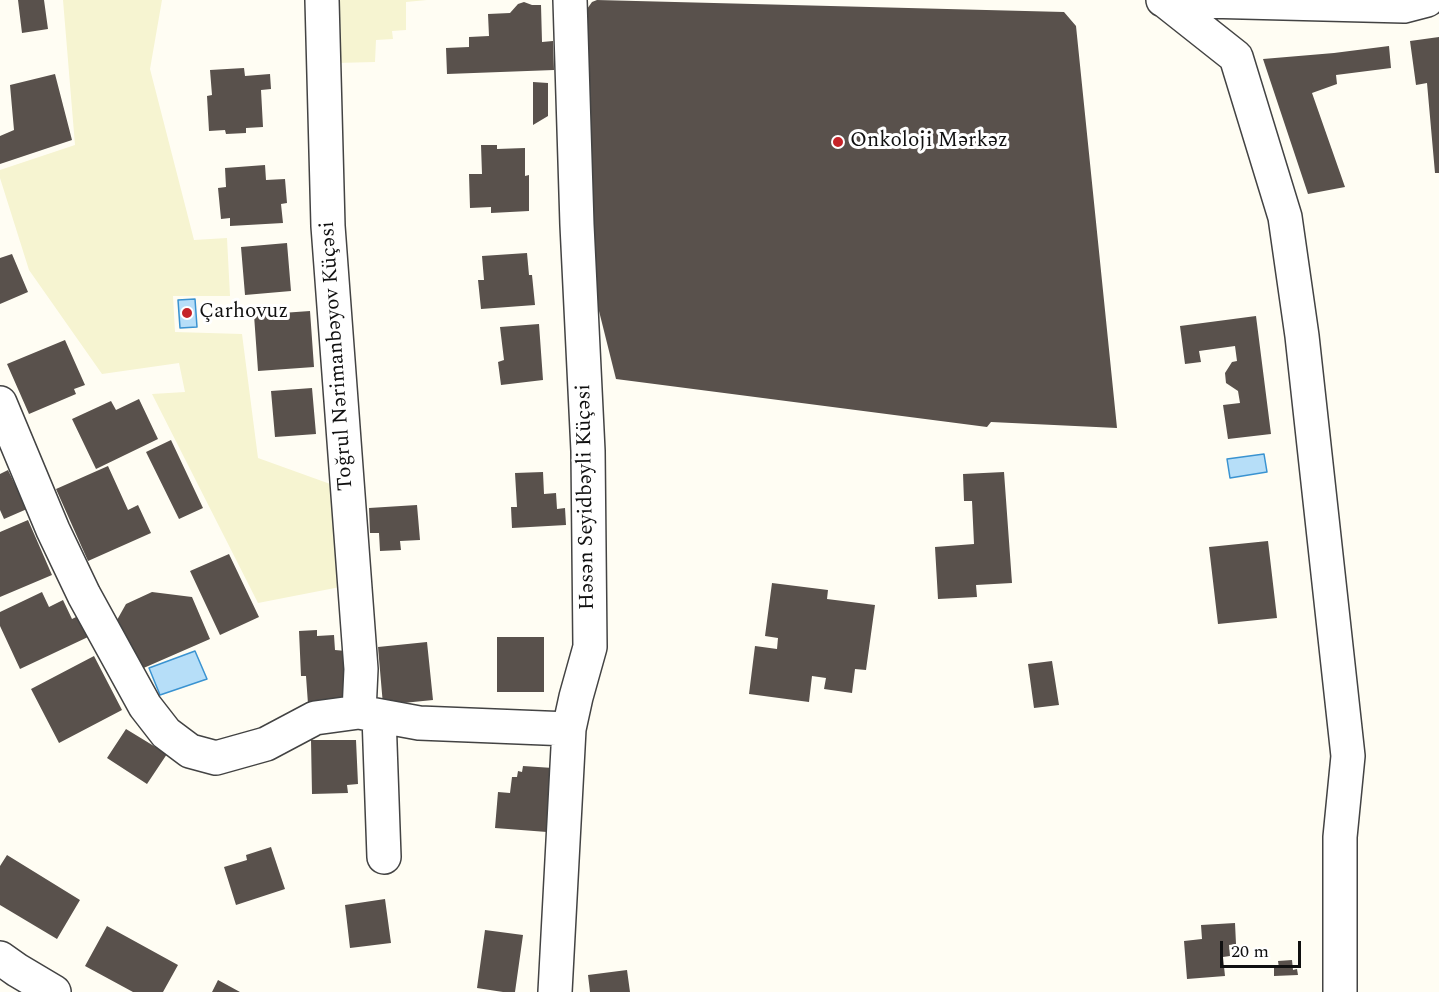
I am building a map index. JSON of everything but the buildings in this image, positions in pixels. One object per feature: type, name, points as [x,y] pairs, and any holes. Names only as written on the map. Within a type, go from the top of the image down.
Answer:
[{"type":"street","name":"Toğrul Nərimanbəyov Küçəsi","points":[[322,0],[328,226],[361,669],[369,714],[384,857]]},
{"type":"street","name":"Həsən Seyidbəyli Küçəsi","points":[[555,992],[569,729],[590,647],[588,451],[577,225],[570,0]]},
{"type":"street","points":[[1164,0],[1394,3],[1439,10]]},
{"type":"street","points":[[1164,0],[1236,57],[1285,217],[1302,336],[1348,756],[1340,837],[1340,992]]},
{"type":"street","points":[[0,403],[53,530],[84,595],[145,706],[166,733],[190,751],[216,758],[266,744],[315,718],[369,714],[419,723],[569,729]]},
{"type":"street","points":[[0,958],[54,992]]},
{"type":"shaded area","points":[[63,0],[162,0],[150,69],[194,240],[227,238],[230,296],[173,296],[175,332],[242,334],[258,458],[333,485],[340,587],[258,603],[152,394],[185,392],[179,363],[102,374],[29,270],[0,178],[0,170],[75,145]]},
{"type":"shaded area","points":[[335,0],[427,0],[406,2],[406,30],[392,31],[393,39],[376,40],[375,62],[336,63]]},
{"type":"water","name":"Çarhovuz","points":[[195,299],[197,327],[180,328],[178,300]]},
{"type":"water","points":[[1264,454],[1267,472],[1230,478],[1227,459]]},
{"type":"water","points":[[195,651],[207,679],[160,695],[149,668]]},
{"type":"place","name":"Onkoloji Mərkəz","points":[[838,142]]},
{"type":"place","name":"Çarhovuz","points":[[187,313]]}]
